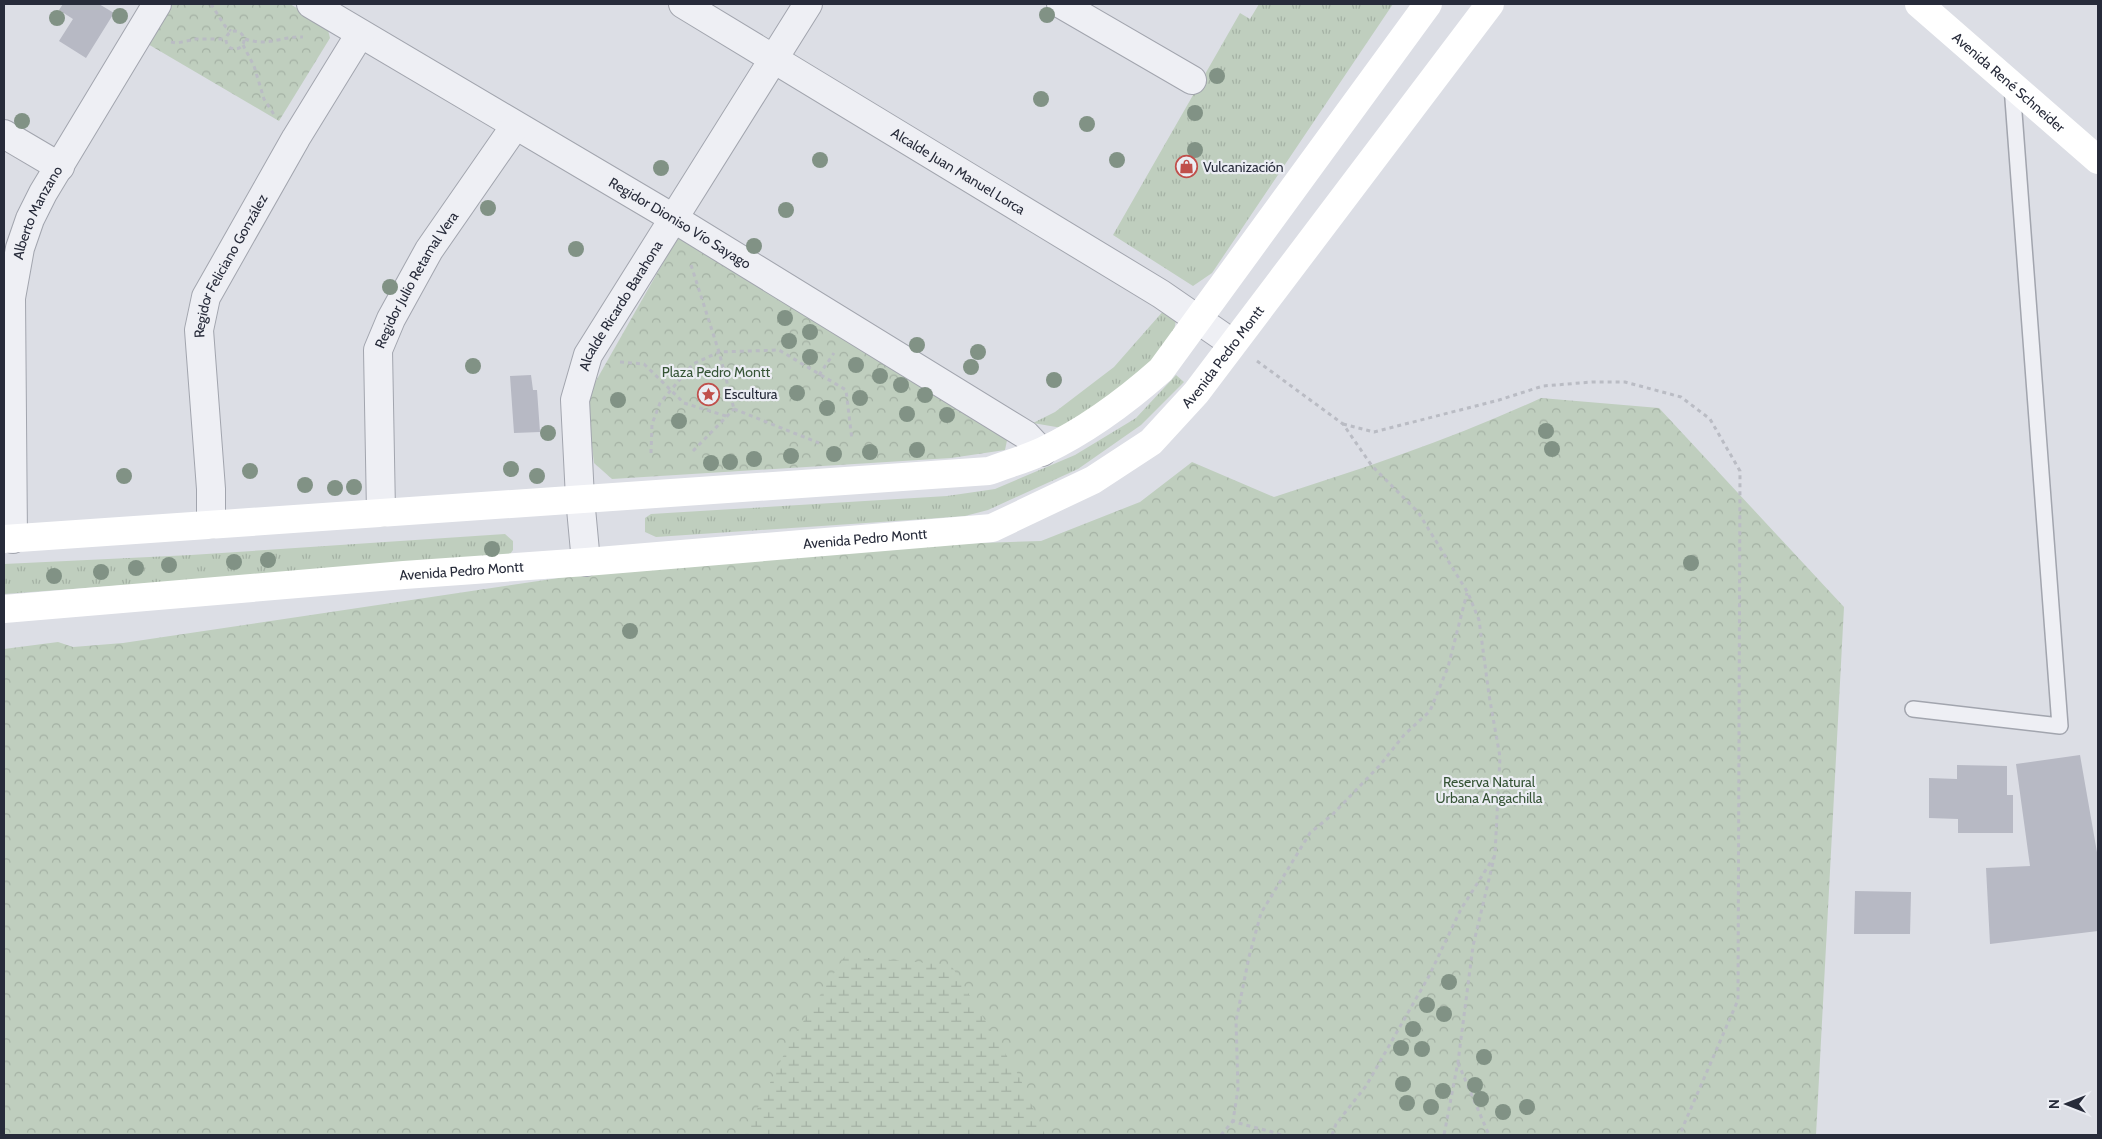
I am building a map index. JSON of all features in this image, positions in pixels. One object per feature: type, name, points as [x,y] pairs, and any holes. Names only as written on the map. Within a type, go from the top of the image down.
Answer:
[{"type":"main road","name":"Avenida Pedro Montt","points":[[4,609],[404,574],[586,562],[992,528],[1093,480],[1151,442],[1196,392],[1490,4]]},
{"type":"main road","name":"Avenida René Schneider","points":[[1919,4],[2098,160]]},
{"type":"main road","points":[[8,539],[989,471],[1042,452],[1094,423],[1161,370],[1422,6]]},
{"type":"street","name":"Alberto Manzano","points":[[8,539],[11,298],[20,248],[30,219],[43,192],[60,168],[157,4]]},
{"type":"street","name":"Regidor Dioniso Vío Sayago","points":[[311,4],[673,218],[1026,435],[1042,452]]},
{"type":"street","name":"Alcalde Juan Manuel Lorca","points":[[683,4],[775,58],[1161,294],[1197,321],[1232,343]]},
{"type":"street","name":"Alcalde Ricardo Barahona","points":[[586,562],[580,498],[575,400],[588,355],[808,4]]},
{"type":"street","points":[[1061,4],[1192,80]]},
{"type":"street","name":"Regidor Feliciano González","points":[[211,524],[211,489],[199,330],[206,297],[296,138],[360,34]]},
{"type":"street","name":"Regidor Julio Retamal Vera","points":[[381,512],[378,350],[391,319],[428,250],[515,126]]},
{"type":"street","points":[[4,134],[60,168]]},
{"type":"lane","points":[[1913,709],[2060,726],[2012,86]]},
{"type":"path","points":[[211,4],[225,26],[231,31],[240,31],[245,39],[258,44],[295,36],[304,37]]},
{"type":"path","points":[[226,39],[231,31]]},
{"type":"path","points":[[130,51],[141,40],[158,39],[177,44],[196,39],[226,39]]},
{"type":"path","points":[[226,39],[228,45],[232,48],[238,48],[243,45],[245,39]]},
{"type":"path","points":[[243,45],[254,66],[264,99],[279,121],[296,138]]},
{"type":"path","points":[[690,262],[719,352],[734,409]]},
{"type":"path","points":[[1232,343],[1343,424],[1372,466],[1418,512],[1468,592],[1480,620],[1489,695],[1500,757],[1495,854],[1473,946],[1458,1062],[1444,1135]]},
{"type":"path","points":[[651,453],[652,424],[660,403],[693,364],[719,352],[779,350],[846,390],[852,440]]},
{"type":"path","points":[[615,362],[644,364],[684,402],[726,416]]},
{"type":"path","points":[[1343,424],[1374,432],[1499,400],[1543,386],[1592,382],[1625,382],[1681,397],[1710,419],[1740,471],[1738,1000],[1682,1129],[1682,1135]]},
{"type":"path","points":[[693,451],[734,409]]},
{"type":"path","points":[[734,409],[819,443]]},
{"type":"path","points":[[1221,1135],[1233,1121],[1238,1089],[1236,1021],[1249,957],[1261,913],[1310,833],[1333,814],[1381,764],[1404,735],[1430,712],[1448,667],[1468,592]]},
{"type":"path","points":[[1332,1135],[1336,1124],[1366,1086],[1428,976],[1461,909],[1495,854]]},
{"type":"path","points":[[1458,1062],[1489,1135]]},
{"type":"path","points":[[1233,1121],[1281,1135]]},
{"type":"green space","points":[[163,4],[290,4],[327,26],[330,38],[279,121],[141,40]]},
{"type":"green space","points":[[1259,4],[1393,4],[1212,273],[1193,286],[1113,235],[1240,13],[1250,19]]},
{"type":"green space","name":"Plaza Pedro Montt","points":[[680,233],[1009,431],[1005,450],[951,458],[612,479],[594,463],[587,405],[593,386]]},
{"type":"green space","points":[[1165,309],[1176,320],[1171,347],[1121,389],[1062,428],[1033,423],[1055,412],[1114,367]]},
{"type":"green space","points":[[1176,375],[1184,382],[1141,425],[1078,469],[988,510],[965,516],[656,537],[645,532],[645,518],[651,514],[947,496],[995,489],[1075,455],[1136,418]]},
{"type":"green space","name":"Reserva Natural Urbana Angachilla","points":[[1541,398],[1659,408],[1844,607],[1816,1135],[4,1135],[4,649],[58,642],[73,647],[123,643],[599,572],[859,547],[1041,541],[1140,502],[1192,462],[1274,497],[1409,452],[1509,413]]},
{"type":"green space","points":[[505,534],[513,541],[513,550],[508,557],[4,594],[4,564],[191,555]]},
{"type":"green space","points":[[845,956],[951,965],[1019,1076],[1045,1135],[743,1135],[789,1044]]},
{"type":"building","points":[[63,4],[99,4],[114,13],[86,58],[59,41],[73,19],[59,10]]},
{"type":"building","points":[[531,375],[533,390],[537,390],[540,432],[514,433],[510,376]]},
{"type":"building","points":[[2080,755],[2098,858],[2098,931],[1990,944],[1986,868],[2030,866],[2016,764]]},
{"type":"building","points":[[1957,765],[2007,766],[2007,795],[2013,795],[2013,833],[1958,833],[1958,819],[1929,818],[1929,778],[1957,779]]},
{"type":"building","points":[[1855,891],[1911,892],[1910,934],[1854,934]]},
{"type":"place","name":"Vulcanización","points":[[1187,167]]},
{"type":"place","name":"Escultura","points":[[708,394]]}]
